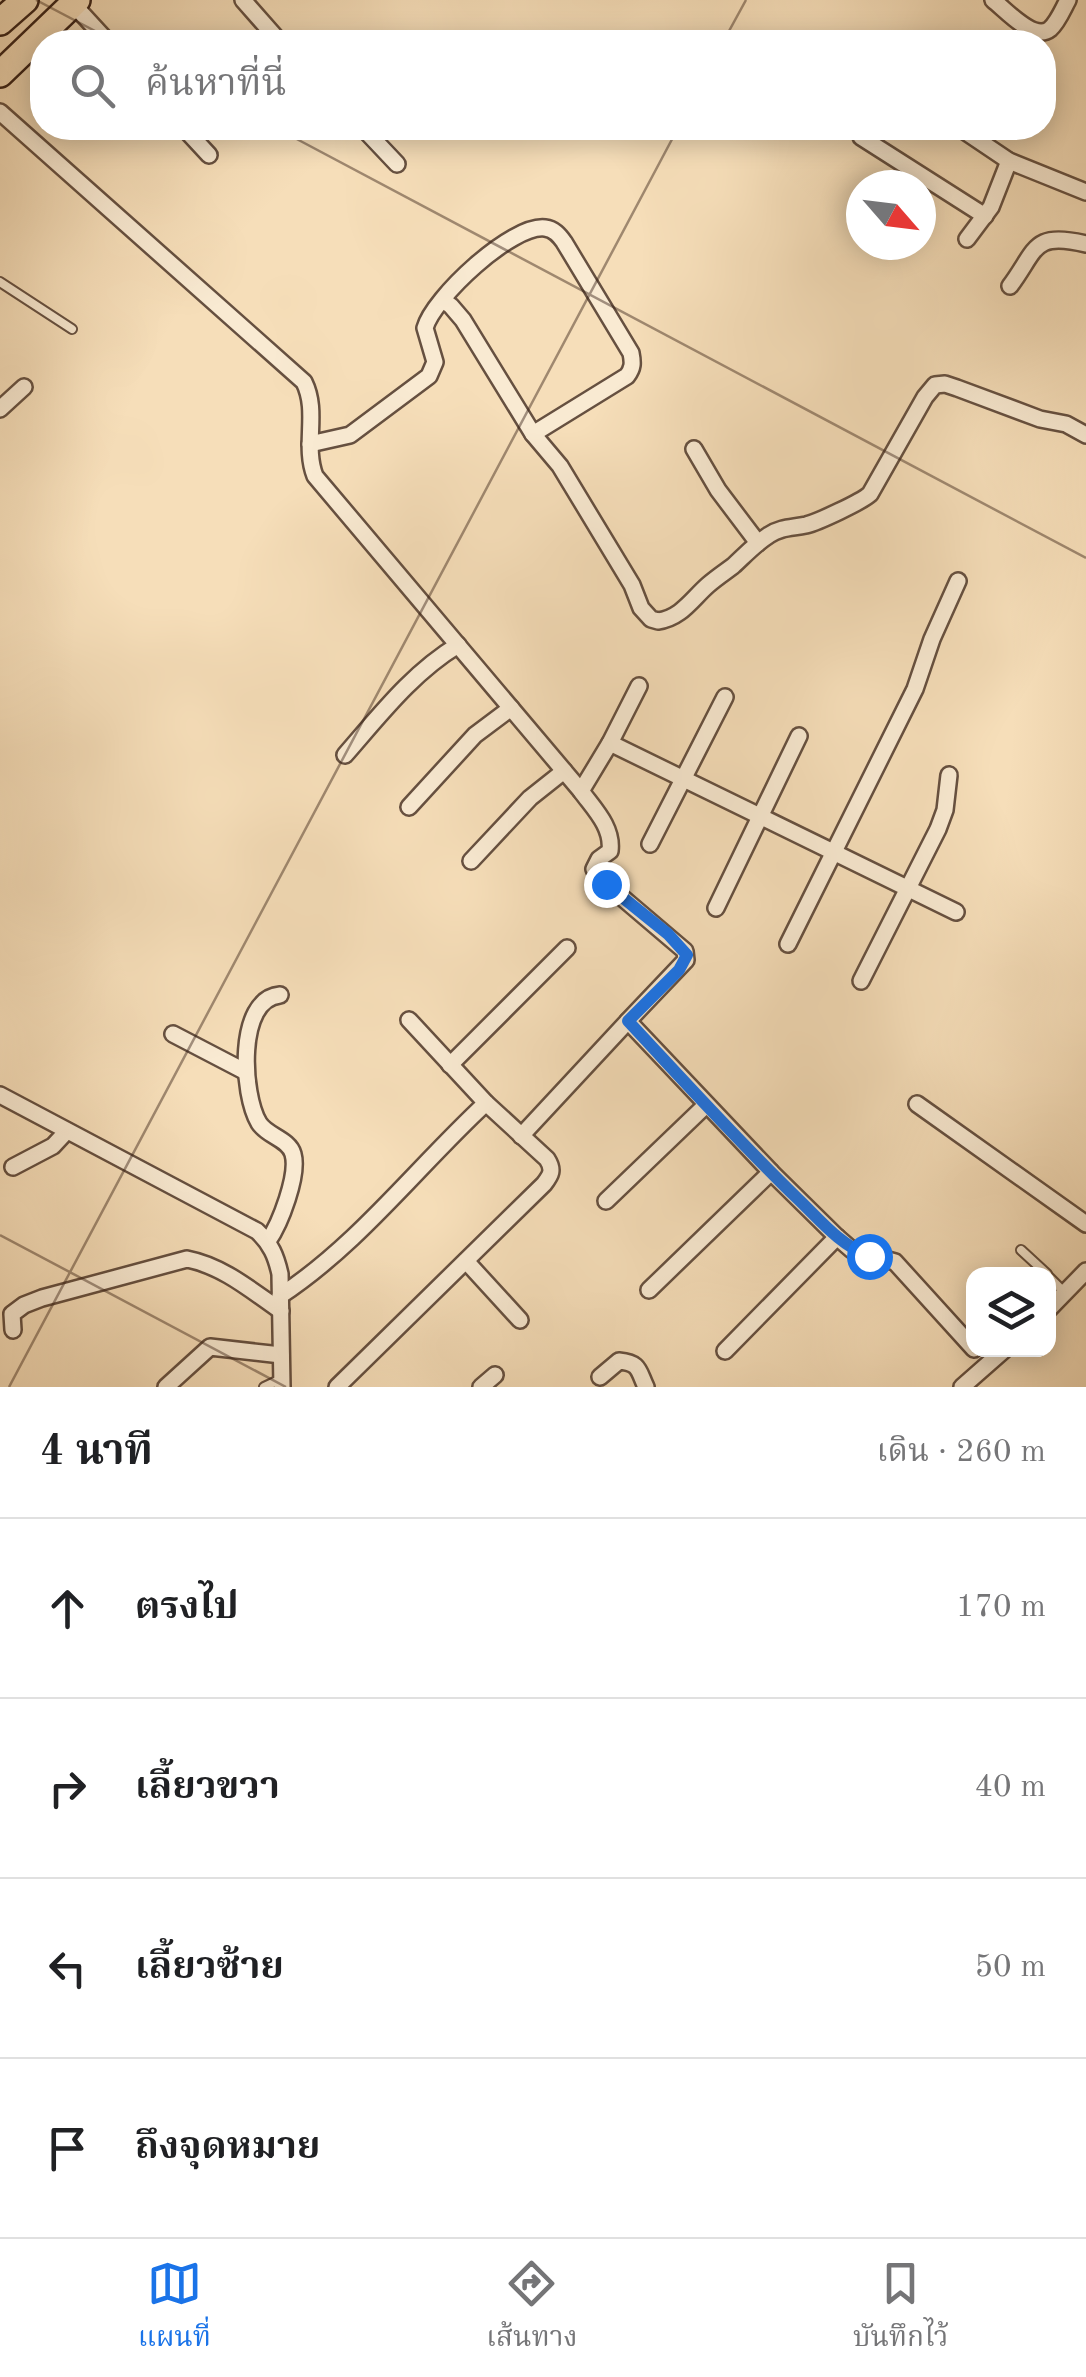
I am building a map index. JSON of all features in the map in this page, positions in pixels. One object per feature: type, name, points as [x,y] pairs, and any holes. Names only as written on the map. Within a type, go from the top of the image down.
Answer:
[{"type":"main road","points":[[0,22],[26,0]]},
{"type":"main road","points":[[46,30],[75,2]]},
{"type":"main road","points":[[0,74],[30,45]]},
{"type":"street","points":[[242,0],[269,30]]},
{"type":"street","points":[[994,0],[1031,30]]},
{"type":"street","points":[[1047,30],[1068,0]]},
{"type":"street","points":[[75,2],[98,30]]},
{"type":"street","points":[[0,112],[30,139]]},
{"type":"street","points":[[32,140],[304,382],[312,404],[309,456],[315,476],[605,824],[610,850],[594,869],[598,877],[668,934],[687,955],[679,970],[521,1136]]},
{"type":"street","points":[[195,140],[209,155]]},
{"type":"street","points":[[374,140],[396,164]]},
{"type":"street","points":[[866,140],[985,216]]},
{"type":"street","points":[[978,140],[1009,160],[1086,192]]},
{"type":"street","points":[[966,239],[998,194],[1009,160]]},
{"type":"street","points":[[310,444],[350,435],[429,376],[436,362],[426,323],[442,300],[479,261],[522,234],[550,228],[564,242],[630,353],[632,368],[627,376],[533,434]]},
{"type":"street","points":[[1010,286],[1037,246],[1065,239],[1086,244]]},
{"type":"street","points":[[442,300],[464,320],[533,434],[560,466],[632,585],[641,608],[658,622],[675,616],[758,543],[781,528],[820,521],[862,501],[870,494],[930,390],[938,384],[1066,424],[1086,435]]},
{"type":"street","points":[[0,409],[24,387]]},
{"type":"street","points":[[694,449],[718,490],[758,543]]},
{"type":"street","points":[[788,944],[915,689],[958,581]]},
{"type":"street","points":[[345,755],[409,681],[458,645]]},
{"type":"street","points":[[580,790],[639,686]]},
{"type":"street","points":[[650,844],[725,697]]},
{"type":"street","points":[[410,807],[474,736],[511,708]]},
{"type":"street","points":[[716,908],[799,736]]},
{"type":"street","points":[[610,743],[956,912]]},
{"type":"street","points":[[471,861],[530,798],[564,771]]},
{"type":"street","points":[[860,981],[938,829],[945,810],[949,775]]},
{"type":"street","points":[[450,1066],[567,948]]},
{"type":"street","points":[[268,1241],[286,1204],[293,1154],[290,1147],[260,1124],[253,1108],[246,1072],[247,1045],[259,1006],[266,998],[280,995]]},
{"type":"street","points":[[337,1387],[551,1174],[552,1166],[450,1066],[410,1020]]},
{"type":"street","points":[[628,1021],[837,1237],[852,1250],[895,1262],[966,1340]]},
{"type":"street","points":[[174,1034],[246,1072]]},
{"type":"street","points":[[0,1095],[257,1231],[268,1241],[276,1258],[281,1303],[281,1383]]},
{"type":"street","points":[[281,1303],[336,1255],[486,1103]]},
{"type":"street","points":[[917,1104],[1086,1224]]},
{"type":"street","points":[[606,1200],[706,1105]]},
{"type":"street","points":[[14,1168],[54,1146],[67,1131]]},
{"type":"street","points":[[649,1290],[771,1172]]},
{"type":"street","points":[[725,1351],[837,1237]]},
{"type":"street","points":[[13,1330],[12,1314],[24,1305],[188,1259],[224,1272],[281,1303]]},
{"type":"street","points":[[466,1261],[520,1320]]},
{"type":"street","points":[[1056,1302],[1086,1271]]},
{"type":"street","points":[[166,1387],[210,1347],[280,1355]]},
{"type":"street","points":[[981,1357],[988,1364]]},
{"type":"street","points":[[962,1387],[996,1357]]},
{"type":"street","points":[[600,1377],[618,1360],[628,1361],[638,1367],[646,1387]]},
{"type":"street","points":[[481,1387],[495,1375]]},
{"type":"lane","points":[[0,282],[72,329]]},
{"type":"lane","points":[[1022,1250],[1040,1267]]},
{"type":"lane","points":[[1056,1283],[1065,1292]]},
{"type":"lane","points":[[264,1387],[281,1383]]},
{"type":"route","points":[[606,884],[668,934],[687,955],[679,970],[628,1021],[837,1237],[852,1250],[869,1256]]}]
